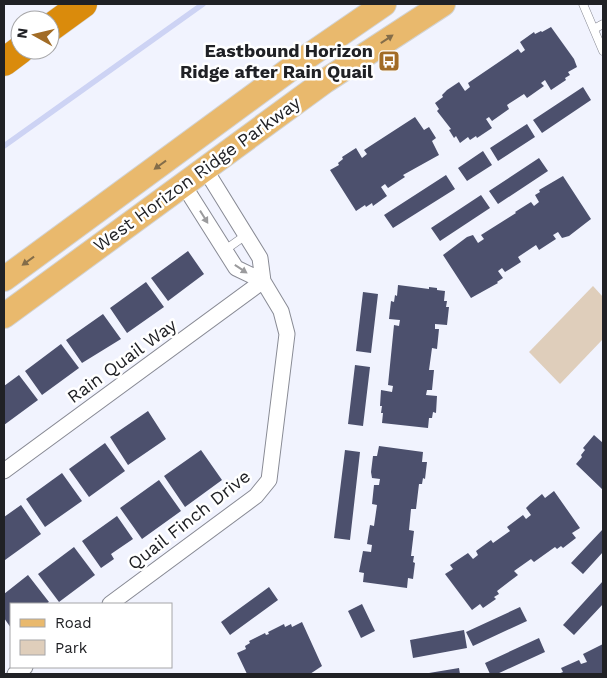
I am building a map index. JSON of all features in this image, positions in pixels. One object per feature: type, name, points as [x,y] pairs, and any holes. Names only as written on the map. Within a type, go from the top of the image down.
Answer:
[{"type":"highway","points":[[60,21],[83,4]]},
{"type":"main road","name":"West Horizon Ridge Parkway","points":[[4,279],[304,59],[384,4]]},
{"type":"main road","name":"West Horizon Ridge Parkway","points":[[4,316],[333,76],[443,4]]},
{"type":"main road","points":[[183,184],[182,174],[184,166],[189,159],[286,87],[304,59]]},
{"type":"street","name":"Quail Finch Drive","points":[[111,603],[256,496],[269,480],[287,334],[281,311],[263,281],[260,258],[205,169]]},
{"type":"street","points":[[183,184],[236,268],[263,281]]},
{"type":"street","name":"Rain Quail Way","points":[[4,471],[263,281]]},
{"type":"lane","points":[[583,4],[603,51]]},
{"type":"lane","points":[[594,29],[603,24]]},
{"type":"lane","points":[[225,250],[246,235]]},
{"type":"green space","points":[[593,286],[603,297],[603,339],[560,384],[529,352]]},
{"type":"building","points":[[551,27],[574,59],[577,67],[568,72],[570,75],[565,78],[566,80],[551,90],[545,80],[541,83],[544,86],[527,98],[524,94],[507,105],[509,109],[492,121],[489,117],[486,119],[492,128],[477,138],[476,136],[470,140],[468,137],[460,143],[456,136],[454,138],[449,130],[451,129],[437,111],[439,109],[435,103],[443,97],[442,95],[447,90],[459,82],[465,91],[470,87],[468,83],[518,49],[521,53],[525,50],[520,42],[534,32],[535,34],[542,32]]},
{"type":"building","points":[[583,87],[591,100],[542,133],[533,120]]},
{"type":"building","points":[[415,117],[424,130],[429,127],[436,138],[432,141],[439,155],[403,175],[405,177],[388,188],[385,184],[381,187],[387,196],[373,206],[372,203],[366,207],[365,205],[356,211],[330,170],[339,165],[338,163],[343,159],[342,157],[356,148],[362,158],[367,154],[364,150]]},
{"type":"building","points":[[527,124],[535,137],[498,161],[490,148]]},
{"type":"building","points":[[483,151],[492,165],[467,181],[458,168]]},
{"type":"building","points":[[539,158],[548,171],[498,204],[489,191]]},
{"type":"building","points":[[446,175],[455,189],[393,228],[384,215]]},
{"type":"building","points":[[563,176],[591,219],[569,236],[562,238],[558,232],[553,235],[556,239],[539,250],[536,245],[518,257],[521,262],[505,272],[502,268],[498,271],[503,278],[498,283],[471,298],[443,255],[467,237],[473,235],[478,243],[484,239],[481,235],[515,212],[531,202],[534,206],[539,202],[535,195],[540,192],[539,190]]},
{"type":"building","points":[[481,195],[490,208],[440,241],[431,228]]},
{"type":"building","points":[[188,251],[204,274],[168,301],[151,278]]},
{"type":"building","points":[[146,282],[164,307],[127,333],[110,308]]},
{"type":"building","points":[[398,285],[429,289],[429,287],[437,288],[437,290],[445,291],[444,301],[447,301],[446,307],[449,307],[447,325],[435,324],[435,329],[439,329],[437,349],[432,348],[429,370],[434,370],[432,390],[427,390],[426,395],[437,396],[436,413],[433,412],[432,418],[429,418],[428,428],[382,423],[381,390],[392,392],[393,386],[388,385],[394,325],[399,326],[400,320],[389,319],[391,301],[394,302],[395,295],[397,296]]},
{"type":"building","points":[[363,292],[378,294],[371,353],[356,351]]},
{"type":"building","points":[[103,314],[121,339],[82,363],[66,340]]},
{"type":"building","points":[[61,344],[79,368],[42,395],[25,371]]},
{"type":"building","points":[[355,365],[370,367],[363,426],[348,424]]},
{"type":"building","points":[[19,375],[38,400],[4,425],[4,386]]},
{"type":"building","points":[[148,411],[166,439],[128,465],[110,437]]},
{"type":"building","points":[[594,435],[603,443],[603,490],[576,464],[582,457],[581,455],[585,450],[583,448]]},
{"type":"building","points":[[105,443],[125,471],[89,497],[69,469]]},
{"type":"building","points":[[379,446],[423,452],[422,462],[427,462],[425,479],[423,478],[422,484],[419,484],[416,509],[411,509],[409,530],[414,531],[411,556],[414,556],[413,562],[415,563],[413,579],[408,578],[407,588],[363,582],[364,573],[359,572],[363,551],[371,552],[372,545],[367,544],[370,525],[374,526],[377,505],[372,504],[374,485],[379,485],[380,479],[372,478],[371,472],[373,456],[377,456]]},
{"type":"building","points":[[201,450],[222,480],[185,507],[164,476]]},
{"type":"building","points":[[345,450],[360,452],[350,540],[334,538]]},
{"type":"building","points":[[62,473],[82,501],[45,527],[26,499]]},
{"type":"building","points":[[159,480],[181,511],[142,539],[120,508]]},
{"type":"building","points":[[554,491],[580,528],[572,533],[576,538],[563,548],[561,546],[557,549],[555,547],[534,562],[531,559],[514,571],[518,575],[497,591],[499,594],[494,597],[496,599],[483,608],[480,604],[472,610],[445,574],[453,569],[450,565],[468,553],[473,559],[478,555],[476,551],[491,540],[493,543],[510,531],[507,527],[523,515],[526,519],[531,515],[526,508],[530,504],[542,494],[545,498]]},
{"type":"building","points":[[21,505],[41,534],[5,560],[4,517]]},
{"type":"building","points":[[117,516],[133,539],[111,554],[114,559],[101,568],[82,541]]},
{"type":"building","points":[[603,529],[603,552],[583,574],[571,563]]},
{"type":"building","points":[[74,547],[95,575],[59,602],[38,574]]},
{"type":"building","points":[[28,575],[49,602],[10,603],[10,627],[4,618],[4,594]]},
{"type":"building","points":[[603,581],[603,604],[574,635],[563,625]]},
{"type":"building","points":[[269,587],[278,600],[230,635],[221,622]]},
{"type":"building","points":[[362,604],[375,631],[361,638],[348,611]]},
{"type":"building","points":[[520,607],[527,621],[473,646],[466,632]]},
{"type":"building","points":[[302,622],[322,666],[310,674],[247,674],[237,653],[246,649],[245,646],[250,643],[249,641],[265,633],[266,635],[269,634],[268,632],[284,624],[285,627],[291,624],[292,627]]},
{"type":"building","points":[[464,630],[467,648],[413,658],[410,640]]},
{"type":"building","points":[[539,638],[545,652],[497,674],[490,674],[485,663]]},
{"type":"building","points":[[603,644],[603,674],[558,674],[563,672],[561,668],[579,660],[581,664],[587,662],[583,654]]},
{"type":"building","points":[[459,668],[460,674],[429,674],[429,673]]},
{"type":"waterway","points":[[4,146],[203,4]]},
{"type":"place","name":"Eastbound Horizon Ridge after Rain Quail","points":[[389,61]]}]
